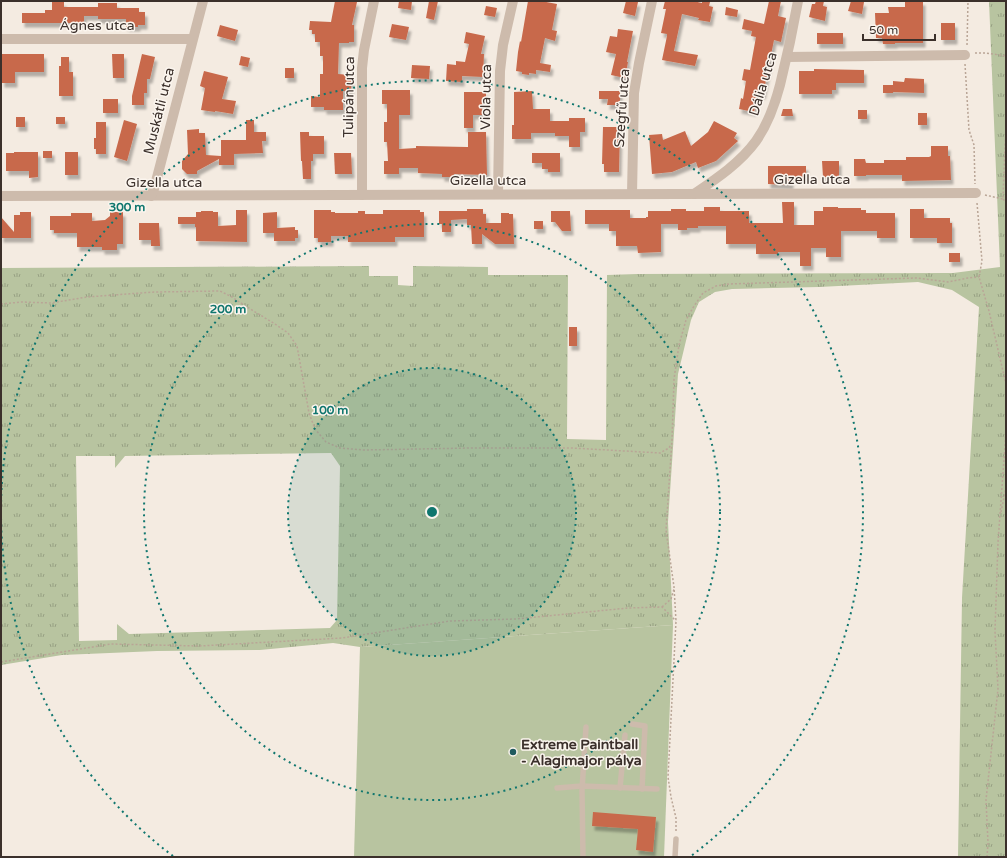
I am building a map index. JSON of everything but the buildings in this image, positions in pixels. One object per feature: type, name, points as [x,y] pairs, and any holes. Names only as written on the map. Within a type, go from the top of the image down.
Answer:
[{"type":"street","name":"Muskátli utca","points":[[151,196],[154,189],[197,1]]},
{"type":"street","name":"Muskátli utca","points":[[189,39],[203,1]]},
{"type":"street","name":"Tulipán utca","points":[[362,195],[362,68],[364,50],[374,1]]},
{"type":"street","name":"Viola utca","points":[[498,194],[500,71],[503,45],[513,1]]},
{"type":"street","name":"Szegfű utca","points":[[632,194],[634,93],[652,1]]},
{"type":"street","name":"Dália utca","points":[[694,194],[720,176],[744,155],[756,141],[765,126],[774,105],[787,57],[798,1]]},
{"type":"street","name":"Ágnes utca","points":[[1,39],[189,39]]},
{"type":"street","points":[[787,57],[966,54]]},
{"type":"street","name":"Gizella utca","points":[[1,196],[976,193]]},
{"type":"lane","points":[[632,724],[645,726],[642,789]]},
{"type":"lane","points":[[583,857],[582,786],[586,727]]},
{"type":"lane","points":[[620,788],[624,735]]},
{"type":"lane","points":[[557,788],[582,786],[657,789]]},
{"type":"lane","points":[[675,857],[676,839]]},
{"type":"path","points":[[968,1],[966,54],[969,130],[974,145],[976,193],[982,261],[979,277],[989,311],[1006,384]]},
{"type":"path","points":[[966,54],[986,53],[1006,56]]},
{"type":"path","points":[[1003,199],[1006,134]]},
{"type":"path","points":[[976,193],[1006,201]]},
{"type":"path","points":[[676,839],[676,818],[668,777],[676,621],[674,587],[666,530],[672,440],[674,379],[678,345],[686,320],[703,293],[716,286],[916,278],[948,282],[979,277]]},
{"type":"path","points":[[1,304],[22,302],[51,303],[87,297],[154,292],[220,291],[232,296],[288,333],[297,346],[309,413],[315,429],[326,442],[340,448],[364,450],[572,448],[660,453],[669,448],[672,440]]},
{"type":"path","points":[[987,857],[988,843],[986,800],[998,689],[996,631],[998,542],[1006,432]]},
{"type":"path","points":[[1000,518],[1006,488]]},
{"type":"path","points":[[1,662],[111,644],[199,646],[342,638],[450,621],[516,619],[628,608],[662,607],[671,599],[674,587]]},
{"type":"path","points":[[662,607],[676,621]]},
{"type":"green space","points":[[989,1],[1006,1],[1006,857],[958,857],[962,598],[979,307],[952,290],[918,282],[819,287],[732,289],[715,292],[699,302],[691,320],[678,374],[668,522],[673,625],[360,647],[333,643],[260,650],[157,651],[62,655],[1,665],[1,268],[369,266],[369,276],[398,276],[398,285],[413,286],[413,266],[488,267],[488,275],[568,275],[567,439],[606,440],[607,275],[953,273],[1000,267]],"holes":[[[331,453],[340,466],[337,620],[330,628],[129,634],[117,624],[117,640],[79,641],[76,456],[115,456],[115,468],[125,456]]]},
{"type":"green space","name":"Extreme Paintball - Alagimajor pálya","points":[[673,625],[664,857],[354,857],[360,647]]},
{"type":"place","name":"Extreme Paintball - Alagimajor pálya","points":[[513,752]]}]
